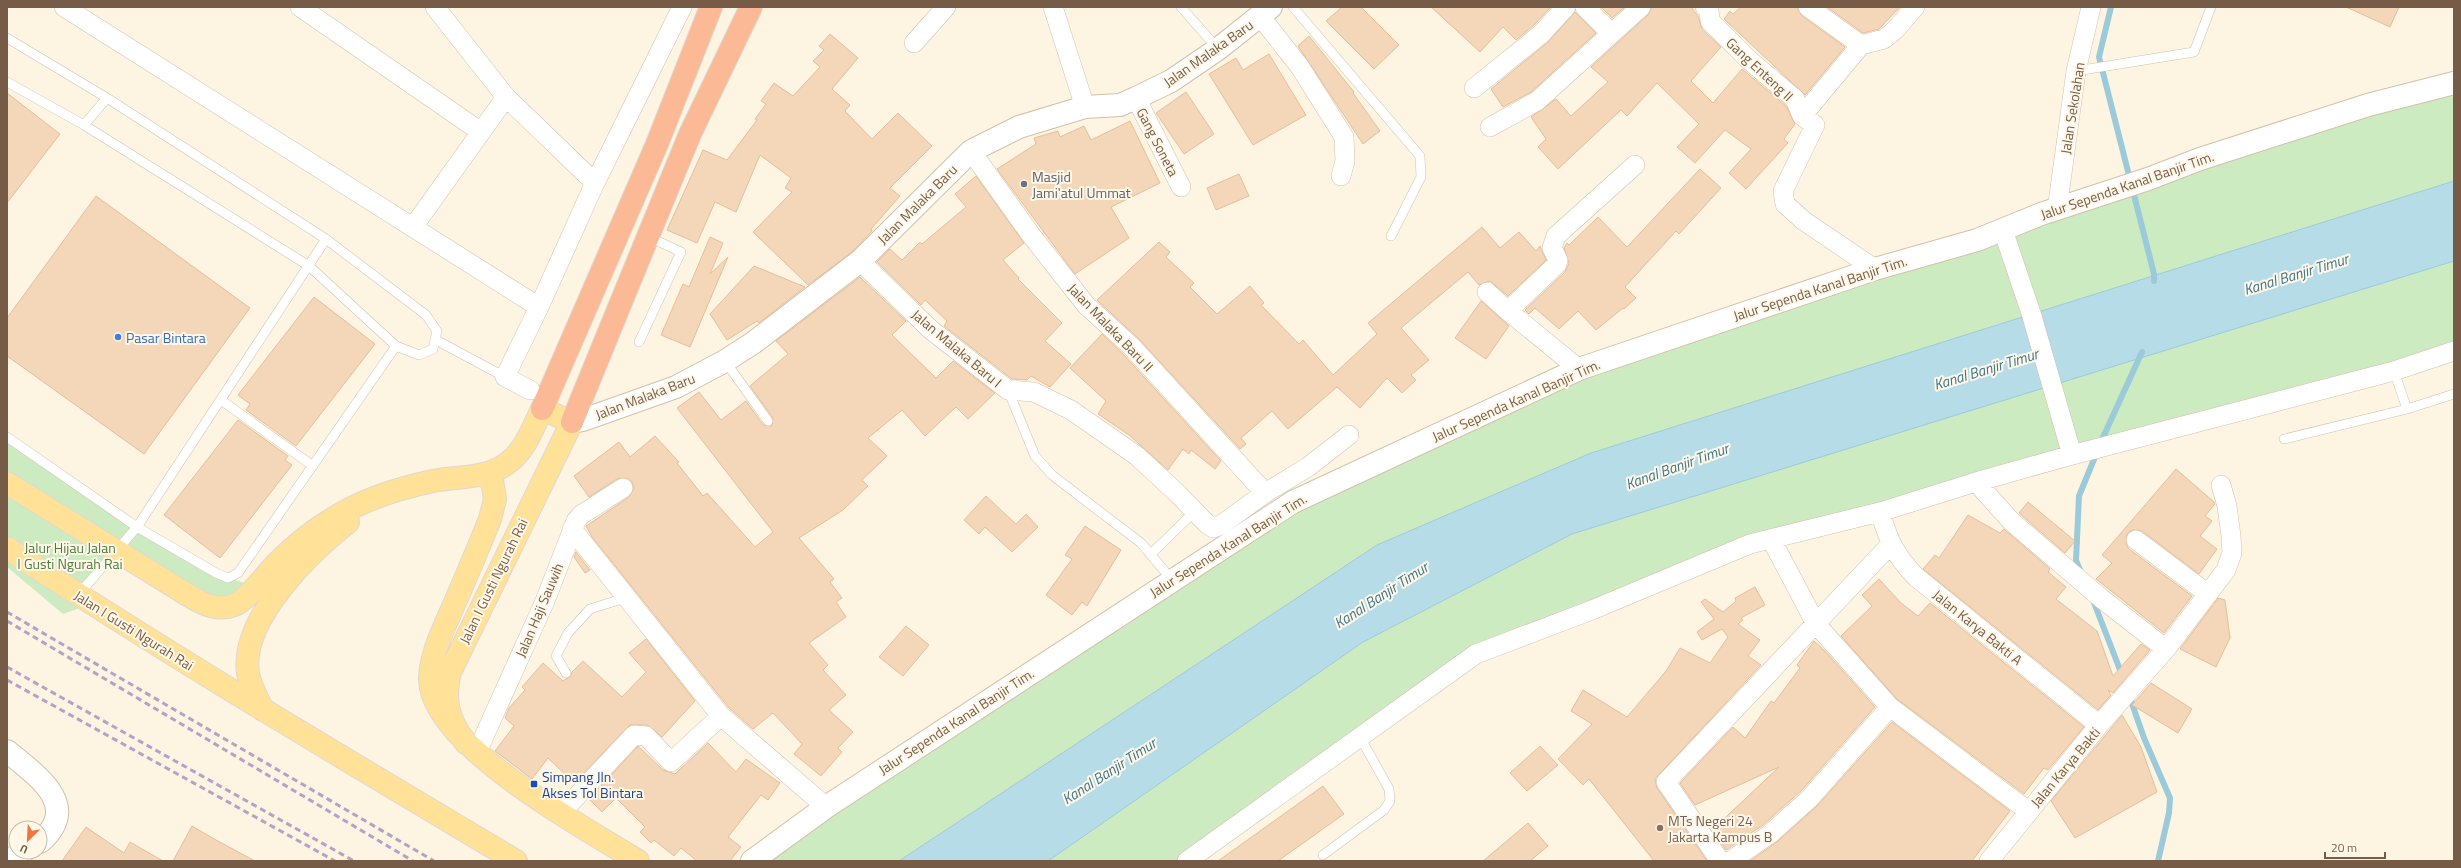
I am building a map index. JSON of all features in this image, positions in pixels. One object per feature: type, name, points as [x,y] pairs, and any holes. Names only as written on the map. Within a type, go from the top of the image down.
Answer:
[{"type":"highway","points":[[542,409],[657,144],[711,7]]},
{"type":"highway","points":[[572,422],[690,134],[751,7]]},
{"type":"main road","points":[[7,483],[200,602],[217,608],[226,608],[240,602],[290,550],[330,520],[353,508],[418,485],[448,478],[483,475],[504,466],[516,456],[526,442],[542,409],[572,422]]},
{"type":"main road","name":"Jalan I Gusti Ngurah Rai","points":[[472,748],[454,727],[448,713],[446,693],[450,672],[572,422]]},
{"type":"main road","name":"Jalan I Gusti Ngurah Rai","points":[[483,475],[492,480],[494,484],[495,499],[493,509],[437,648],[430,676],[433,697],[441,713],[472,748],[512,780],[561,813],[638,861]]},
{"type":"main road","points":[[263,710],[253,689],[248,672],[249,654],[260,620],[272,600],[310,557],[347,523],[376,504],[418,485]]},
{"type":"main road","name":"Jalan I Gusti Ngurah Rai","points":[[7,548],[78,595],[263,710],[516,861]]},
{"type":"street","points":[[64,7],[539,307]]},
{"type":"street","points":[[300,7],[481,132]]},
{"type":"street","points":[[435,7],[506,97],[590,178],[594,185]]},
{"type":"street","points":[[530,390],[505,377],[539,307],[594,185],[682,7]]},
{"type":"street","points":[[914,43],[946,7]]},
{"type":"street","points":[[1053,7],[1086,107]]},
{"type":"street","points":[[1474,88],[1541,34],[1566,7]]},
{"type":"street","points":[[1585,7],[1611,33]]},
{"type":"street","points":[[1490,127],[1537,101],[1641,7]]},
{"type":"street","points":[[1808,7],[1861,45]]},
{"type":"street","points":[[1802,116],[1861,45],[1884,39],[1895,30],[1915,7]]},
{"type":"street","name":"Jalan Sekolahan","points":[[2057,210],[2085,70],[2091,7]]},
{"type":"street","name":"Gang Enteng II","points":[[1709,8],[1710,21],[1749,60],[1795,99],[1802,116],[1815,125],[1783,190],[1785,204],[1804,221],[1875,268]]},
{"type":"street","points":[[1266,12],[1344,137],[1345,161],[1341,176]]},
{"type":"street","name":"Jalan Malaka Baru","points":[[572,422],[583,420],[676,387],[725,361],[753,343],[860,261],[971,151],[1019,127],[1086,107],[1120,105],[1136,98],[1171,80],[1218,49],[1266,12]]},
{"type":"street","name":"Jalur Sependa Kanal Banjir Tim.","points":[[752,861],[826,807],[1293,502],[1579,369],[1875,268],[1977,240],[2006,239],[2057,210],[2148,179],[2200,159],[2368,105],[2454,83]]},
{"type":"street","points":[[413,227],[506,97]]},
{"type":"street","name":"Gang Soneta","points":[[1136,98],[1181,187]]},
{"type":"street","name":"Jalan Malaka Baru II","points":[[971,151],[1031,235],[1086,305],[1131,346],[1265,493]]},
{"type":"street","points":[[1508,312],[1557,264],[1558,260],[1552,248],[1556,236],[1635,165]]},
{"type":"street","points":[[2006,239],[2072,455]]},
{"type":"street","name":"Jalan Malaka Baru I","points":[[860,261],[930,329],[1008,390]]},
{"type":"street","points":[[1488,292],[1508,312],[1579,369]]},
{"type":"street","points":[[1187,861],[1476,654],[1592,610],[1750,544],[1880,512],[1976,482],[2119,442],[2394,371],[2454,351]]},
{"type":"street","points":[[1008,390],[1034,392],[1071,410],[1137,456],[1207,524],[1213,528],[1222,525],[1265,493],[1308,467],[1349,435]]},
{"type":"street","points":[[1976,482],[2011,521],[2078,576],[2102,599],[2166,649]]},
{"type":"street","name":"Jalan Karya Bakti","points":[[1771,539],[1816,624],[1890,707],[2028,811],[2118,703],[2166,649],[2226,570],[2232,553],[2227,506],[2221,485]]},
{"type":"street","name":"Jalan Haji Sauwih","points":[[472,748],[545,601],[572,529],[581,515],[624,488]]},
{"type":"street","name":"Jalan Karya Bakti A","points":[[1880,512],[1890,545],[1902,563],[1916,577],[2100,725]]},
{"type":"street","points":[[572,529],[628,597],[721,716],[826,807]]},
{"type":"street","points":[[2136,540],[2208,594]]},
{"type":"street","points":[[1720,861],[1666,782],[1890,545]]},
{"type":"street","points":[[1730,861],[1770,834],[1810,798],[1890,707]]},
{"type":"street","points":[[561,813],[634,735],[646,736],[671,762],[721,716]]},
{"type":"street","points":[[7,751],[36,776],[57,801],[58,818],[52,831],[48,835]]},
{"type":"street","points":[[1989,861],[2028,811]]},
{"type":"lane","points":[[1181,7],[1218,49]]},
{"type":"lane","points":[[1293,7],[1420,156],[1421,177],[1391,236]]},
{"type":"lane","points":[[2085,70],[2194,52],[2211,7]]},
{"type":"lane","points":[[7,38],[108,98],[326,239],[426,315],[437,331],[433,348],[418,355],[396,346],[309,266],[84,125],[7,82]]},
{"type":"lane","points":[[84,125],[108,98]]},
{"type":"lane","points":[[639,342],[681,252],[649,237]]},
{"type":"lane","points":[[78,595],[118,551],[137,527],[326,239]]},
{"type":"lane","points":[[436,340],[505,377]]},
{"type":"lane","points":[[7,437],[137,527],[216,573],[228,578],[238,573],[396,346]]},
{"type":"lane","points":[[725,361],[768,421]]},
{"type":"lane","points":[[2394,371],[2407,409]]},
{"type":"lane","name":"Jalan Malaka Baru I","points":[[1008,390],[1035,456],[1052,475],[1141,543],[1172,580]]},
{"type":"lane","points":[[2284,439],[2407,409],[2454,394]]},
{"type":"lane","points":[[220,400],[313,466]]},
{"type":"lane","points":[[1151,554],[1195,511]]},
{"type":"lane","points":[[566,673],[556,656],[568,633],[590,609],[628,597]]},
{"type":"lane","points":[[1323,855],[1384,810],[1390,801],[1389,789],[1360,737]]},
{"type":"green space","points":[[2454,83],[2454,181],[1591,453],[1377,545],[899,861],[752,861],[1258,524],[1579,369]]},
{"type":"green space","points":[[2454,260],[2454,351],[1753,543],[1476,654],[1187,861],[1048,861],[1363,642],[1572,534]]},
{"type":"green space","name":"Jalur Hijau Jalan I Gusti Ngurah Rai","points":[[7,437],[137,527],[228,578],[255,586],[226,608],[118,551],[78,594],[93,603],[63,614],[7,567]]},
{"type":"water","name":"Kanal Banjir Timur","points":[[2454,181],[2454,261],[1572,534],[1363,642],[1048,861],[899,861],[1377,545],[1591,453]]},
{"type":"building","points":[[1342,7],[1361,7],[1399,45],[1374,69],[1326,21]]},
{"type":"building","points":[[1431,7],[1551,7],[1533,26],[1516,40],[1503,27],[1480,52]]},
{"type":"building","points":[[1601,7],[1625,7],[1612,18]]},
{"type":"building","points":[[1652,7],[1691,7],[1698,16],[1702,29],[1721,47],[1691,81],[1713,103],[1742,69],[1786,106],[1795,124],[1784,139],[1788,143],[1746,189],[1729,173],[1751,149],[1725,130],[1695,163],[1677,147],[1699,124],[1657,83],[1627,116],[1621,110],[1558,169],[1538,147],[1546,139],[1531,117],[1556,99],[1571,116],[1608,82],[1591,67],[1648,15]]},
{"type":"building","points":[[1741,7],[1797,7],[1802,16],[1845,47],[1805,95],[1724,19],[1730,11],[1733,14]]},
{"type":"building","points":[[1827,7],[1900,7],[1879,29],[1863,33]]},
{"type":"building","points":[[2346,7],[2399,7],[2390,27]]},
{"type":"building","points":[[1575,12],[1596,33],[1531,92],[1503,107],[1491,89],[1548,42]]},
{"type":"building","points":[[830,34],[858,58],[832,89],[850,105],[845,111],[872,139],[898,113],[932,146],[890,188],[900,196],[871,229],[872,231],[852,252],[808,285],[753,232],[792,192],[785,188],[791,178],[760,155],[736,212],[715,202],[697,243],[667,230],[703,150],[727,160],[757,120],[755,119],[766,104],[761,101],[774,83],[793,96],[820,67],[813,61],[824,50],[819,46]]},
{"type":"building","points":[[1309,36],[1354,92],[1353,93],[1380,131],[1363,144],[1298,46]]},
{"type":"building","points":[[1269,54],[1306,115],[1253,145],[1209,74],[1236,58],[1243,70]]},
{"type":"building","points":[[1186,92],[1214,134],[1184,154],[1156,113]]},
{"type":"building","points":[[7,93],[60,134],[7,203]]},
{"type":"building","points":[[1130,121],[1160,183],[1111,207],[1129,238],[1075,274],[997,169],[1036,144],[1034,138],[1058,131],[1060,137],[1084,126],[1091,140]]},
{"type":"building","points":[[1700,169],[1721,188],[1679,234],[1676,231],[1625,287],[1636,298],[1624,309],[1623,308],[1596,330],[1578,311],[1559,329],[1535,308],[1529,314],[1525,310],[1565,272],[1569,263],[1564,248],[1567,243],[1569,245],[1598,217],[1627,247]]},
{"type":"building","points":[[1239,174],[1249,196],[1216,210],[1207,188]]},
{"type":"building","points":[[976,176],[1024,243],[1003,260],[1019,278],[1018,279],[1062,323],[1045,341],[1071,364],[1050,387],[1031,376],[1027,380],[1012,379],[944,326],[947,321],[925,300],[921,305],[877,262],[890,249],[902,260],[920,242],[922,244],[966,207],[955,194]]},
{"type":"building","name":"Pasar Bintara","points":[[96,196],[250,308],[144,454],[7,356],[7,318]]},
{"type":"building","points":[[1482,227],[1500,248],[1519,232],[1536,251],[1540,246],[1546,260],[1508,296],[1490,281],[1479,285],[1468,272],[1401,328],[1429,360],[1411,375],[1416,380],[1402,393],[1387,378],[1360,408],[1337,387],[1288,429],[1272,411],[1241,438],[1246,444],[1240,449],[1139,339],[1097,300],[1159,242],[1170,252],[1166,257],[1194,283],[1190,287],[1217,314],[1250,286],[1264,303],[1261,305],[1299,344],[1303,340],[1333,375],[1377,334],[1368,323]]},
{"type":"building","points":[[710,237],[723,243],[710,274],[728,257],[690,347],[661,335],[683,284],[689,287]]},
{"type":"building","points":[[754,266],[805,287],[759,323],[757,321],[727,340],[710,314]]},
{"type":"building","points":[[860,277],[906,321],[892,335],[936,378],[953,361],[995,393],[968,419],[956,407],[925,436],[902,410],[868,438],[887,456],[862,480],[868,486],[843,510],[799,538],[834,579],[830,582],[842,598],[836,602],[846,617],[809,643],[828,665],[823,670],[846,695],[829,710],[853,732],[838,748],[842,752],[821,776],[794,754],[802,744],[773,713],[753,729],[729,708],[592,537],[586,526],[629,497],[634,488],[632,482],[628,478],[617,479],[589,497],[574,476],[619,442],[630,457],[655,436],[679,462],[677,463],[703,496],[707,493],[755,547],[773,532],[677,408],[699,392],[721,420],[746,401],[763,425],[772,426],[773,418],[750,386],[788,354],[776,341]]},
{"type":"building","points":[[314,297],[375,344],[296,446],[246,410],[250,404],[238,395]]},
{"type":"building","points":[[1481,301],[1509,326],[1486,359],[1455,338]]},
{"type":"building","points":[[1102,334],[1123,354],[1221,461],[1215,469],[1191,450],[1189,454],[1183,449],[1168,470],[1129,435],[1098,414],[1106,401],[1070,368]]},
{"type":"building","points":[[238,420],[288,456],[285,460],[292,465],[220,558],[164,515]]},
{"type":"building","points":[[2176,469],[2214,502],[2215,504],[2205,516],[2212,521],[2200,536],[2217,549],[2199,574],[2142,531],[2132,530],[2127,534],[2126,544],[2129,549],[2192,596],[2164,633],[2096,579],[2112,563],[2102,555]]},
{"type":"building","points":[[986,496],[1016,524],[1026,514],[1038,527],[1012,552],[985,527],[979,534],[964,520]]},
{"type":"building","points":[[2028,502],[2075,541],[2065,553],[2019,513]]},
{"type":"building","points":[[1968,515],[2000,533],[2004,529],[2050,569],[2048,572],[2066,587],[2056,599],[2097,631],[2113,676],[2141,644],[2150,650],[2113,693],[2108,690],[2111,695],[2098,710],[1923,569],[1935,555],[1939,558]]},
{"type":"building","points":[[1085,526],[1121,550],[1087,606],[1082,602],[1072,615],[1046,595],[1072,559],[1065,555]]},
{"type":"building","points":[[576,552],[590,570],[585,573],[574,557]]},
{"type":"building","points":[[1879,579],[1901,603],[1918,616],[1930,603],[2084,727],[2048,770],[2044,768],[2024,794],[1897,699],[1841,636],[1872,606],[1862,595]]},
{"type":"building","points":[[1755,587],[1765,605],[1741,618],[1743,620],[1738,624],[1760,640],[1748,656],[1761,665],[1655,779],[1657,788],[1707,861],[1654,861],[1589,779],[1583,785],[1558,759],[1592,724],[1571,711],[1583,690],[1627,717],[1666,671],[1680,648],[1710,663],[1728,637],[1722,629],[1702,640],[1697,632],[1714,619],[1701,602],[1705,599],[1723,612],[1736,601],[1735,598]]},
{"type":"building","points":[[2218,598],[2225,600],[2230,638],[2216,667],[2180,649]]},
{"type":"building","points":[[906,626],[929,645],[903,676],[879,657]]},
{"type":"building","points":[[646,639],[695,701],[662,737],[647,725],[630,725],[574,783],[548,758],[532,779],[495,751],[514,726],[505,718],[509,708],[525,690],[522,687],[543,663],[563,681],[571,676],[572,672],[583,661],[622,697],[646,672],[629,653]]},
{"type":"building","points":[[1814,641],[1825,651],[1875,707],[1802,790],[1763,825],[1726,850],[1712,830],[1779,767],[1695,805],[1680,783],[1733,727],[1745,738],[1771,701],[1774,703],[1800,668],[1797,665]]},
{"type":"building","points":[[2151,683],[2192,709],[2178,733],[2132,705]]},
{"type":"building","points":[[2122,715],[2141,747],[2157,792],[2075,838],[2051,801]]},
{"type":"building","points":[[1892,722],[2010,811],[1972,861],[1750,861],[1777,842],[1817,806]]},
{"type":"building","points":[[708,743],[736,772],[746,759],[780,783],[768,800],[761,795],[728,837],[741,847],[730,861],[697,861],[681,848],[674,856],[654,840],[651,843],[640,832],[645,827],[616,798],[602,812],[589,799],[638,746],[663,770],[675,774]]},
{"type":"building","points":[[1540,746],[1558,765],[1527,791],[1510,773]]},
{"type":"building","points":[[1323,786],[1344,814],[1278,861],[1218,861]]},
{"type":"building","points":[[1528,823],[1548,846],[1530,861],[1483,861]]},
{"type":"building","points":[[192,826],[216,840],[255,861],[173,861]]},
{"type":"building","points":[[86,827],[124,853],[130,842],[163,861],[62,861]]},
{"type":"waterway","points":[[2111,7],[2099,57],[2154,274],[2154,281]]},
{"type":"waterway","points":[[2100,444],[2142,352]]},
{"type":"waterway","points":[[2082,575],[2076,560],[2079,496],[2097,452]]},
{"type":"waterway","points":[[2093,600],[2122,675]]},
{"type":"waterway","points":[[2129,695],[2144,738],[2170,798],[2169,813],[2158,861]]},
{"type":"railway","points":[[7,612],[434,861]]},
{"type":"railway","points":[[7,621],[413,861]]},
{"type":"railway","points":[[7,667],[354,861]]},
{"type":"railway","points":[[7,680],[335,861]]},
{"type":"place","name":"Masjid Jami'atul Ummat","points":[[1024,184]]},
{"type":"place","name":"Pasar Bintara","points":[[118,337]]},
{"type":"place","name":"Simpang Jln. Akses Tol Bintara","points":[[534,784]]},
{"type":"place","name":"MTs Negeri 24 Jakarta Kampus B","points":[[1660,828]]}]
